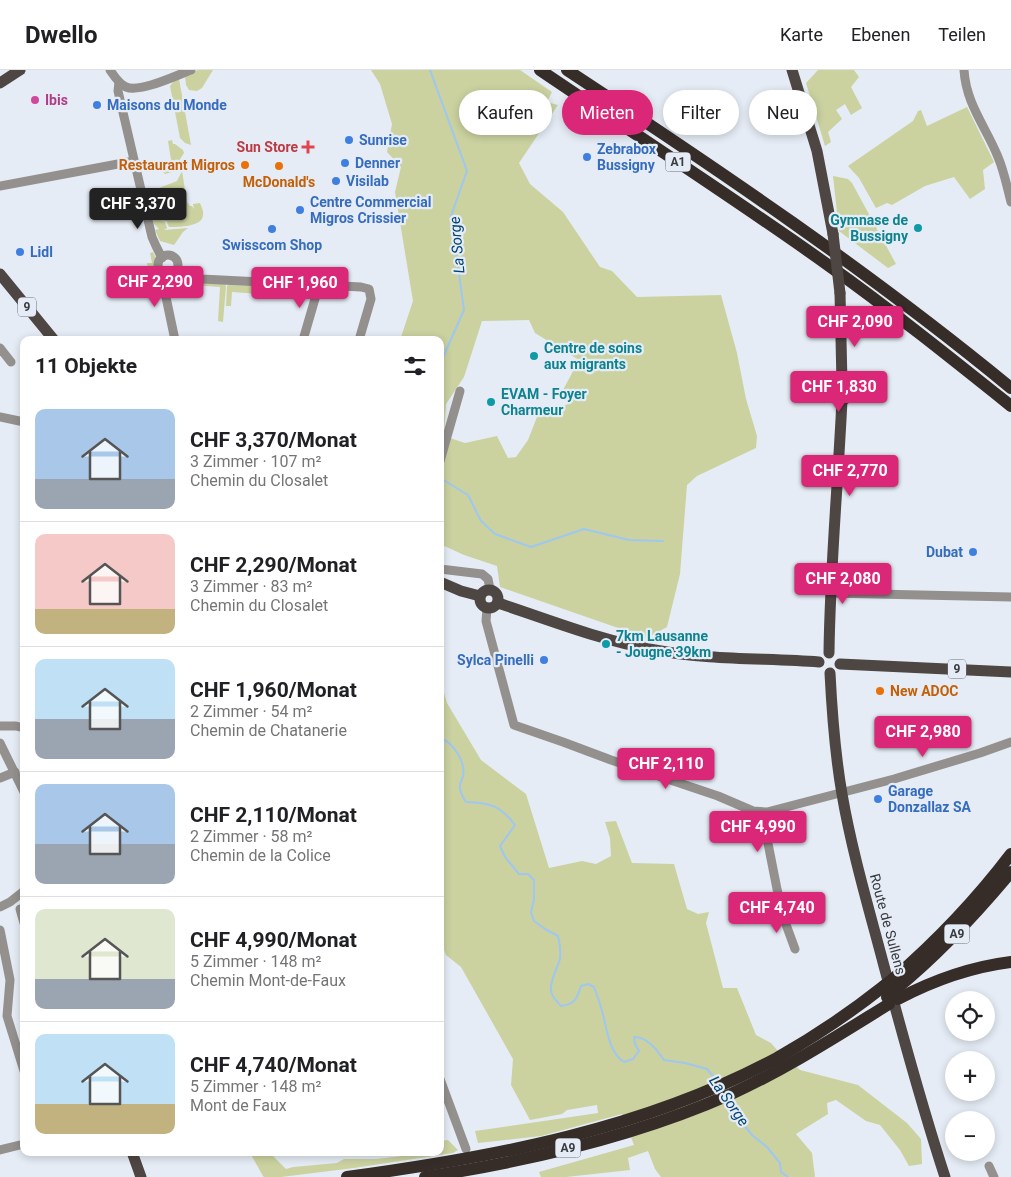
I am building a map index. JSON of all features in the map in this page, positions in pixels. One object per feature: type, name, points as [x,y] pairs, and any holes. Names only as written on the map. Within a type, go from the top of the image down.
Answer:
[{"type":"highway","name":"A1","points":[[540,70],[732,198],[828,265],[919,332],[1011,406]]},
{"type":"highway","name":"A1","points":[[568,70],[691,152],[843,258],[927,321],[1011,388]]},
{"type":"highway","points":[[991,390],[1011,412]]},
{"type":"highway","name":"A9","points":[[348,1177],[502,1152],[568,1136],[627,1119],[726,1083],[777,1058],[891,992],[910,964],[947,929],[982,891],[1011,854]]},
{"type":"highway","name":"A9","points":[[425,1177],[530,1157],[595,1141],[669,1118],[761,1080],[840,1034],[930,960],[990,898],[1011,872]]},
{"type":"highway","points":[[891,992],[927,985],[980,968],[1011,962]]},
{"type":"main road","points":[[0,74],[6,70]]},
{"type":"main road","points":[[0,83],[20,70]]},
{"type":"main road","points":[[796,71],[816,151],[833,234],[840,293],[842,384],[837,385],[833,392],[837,398],[842,400],[830,593],[829,653]]},
{"type":"main road","name":"9","points":[[0,274],[51,336]]},
{"type":"main road","points":[[444,584],[461,591],[485,592],[493,590],[499,600],[492,608],[482,605],[480,599],[485,592]]},
{"type":"main road","points":[[498,603],[604,638],[654,650],[693,655],[819,662]]},
{"type":"main road","points":[[829,653],[837,656],[840,664],[838,669],[830,673],[821,669],[819,662],[822,656],[829,653]]},
{"type":"main road","name":"9","points":[[840,664],[1011,672]]},
{"type":"main road","name":"Route de Sullens","points":[[830,673],[841,793],[856,860],[899,1022],[945,1177]]},
{"type":"main road","points":[[133,1156],[141,1177]]},
{"type":"street","points":[[110,70],[119,82],[129,88],[141,88],[191,70]]},
{"type":"street","points":[[964,70],[965,83],[971,101],[998,157],[1011,202]]},
{"type":"street","points":[[119,82],[118,91],[152,237],[162,258]]},
{"type":"street","points":[[122,108],[129,88]]},
{"type":"street","points":[[0,186],[134,161]]},
{"type":"street","points":[[169,256],[174,258],[178,262],[176,271],[169,275],[164,274],[158,267],[160,260],[169,256]]},
{"type":"street","points":[[176,271],[189,277],[202,279],[361,287],[369,289],[371,299],[360,336]]},
{"type":"street","points":[[164,274],[163,283],[174,336]]},
{"type":"street","points":[[304,336],[319,285]]},
{"type":"street","points":[[0,348],[11,362]]},
{"type":"street","points":[[444,446],[460,391]]},
{"type":"street","points":[[0,417],[20,421]]},
{"type":"street","points":[[448,431],[459,426]]},
{"type":"street","points":[[444,570],[482,574],[488,579],[485,592]]},
{"type":"street","points":[[830,593],[1011,597]]},
{"type":"street","points":[[487,608],[486,622],[514,725],[718,796],[754,811],[762,812],[903,777],[1011,742]]},
{"type":"street","points":[[0,726],[20,727]]},
{"type":"street","points":[[0,743],[20,783]]},
{"type":"street","points":[[0,778],[15,772]]},
{"type":"street","points":[[762,812],[776,889],[795,948]]},
{"type":"street","points":[[0,907],[20,894]]},
{"type":"street","points":[[0,930],[10,980],[7,1016],[20,1058]]},
{"type":"street","points":[[444,1091],[466,1149]]},
{"type":"street","points":[[0,1149],[20,1145]]},
{"type":"street","points":[[989,1166],[994,1177]]},
{"type":"green space","points":[[198,70],[213,70],[202,88],[197,91],[189,90],[186,85],[185,76]]},
{"type":"green space","points":[[371,70],[520,70],[549,90],[459,90],[459,135],[538,135],[519,163],[530,184],[563,212],[600,267],[612,271],[637,297],[721,295],[737,353],[746,399],[757,436],[756,448],[697,476],[687,485],[680,574],[667,627],[647,638],[500,587],[497,566],[444,546],[444,436],[444,336],[401,336],[413,301],[395,192],[401,167],[387,152],[392,124],[380,84]],"holes":[[[529,320],[535,333],[579,360],[563,390],[568,404],[537,417],[528,440],[516,457],[508,458],[497,436],[465,443],[444,436],[446,404],[464,377],[482,321]]]},
{"type":"green space","points":[[818,70],[854,70],[859,77],[851,87],[862,108],[851,115],[845,104],[836,110],[842,119],[828,132],[831,142],[825,146],[817,119],[817,90],[808,90],[806,83]]},
{"type":"green space","points":[[179,79],[191,145],[185,143],[180,138],[170,86]]},
{"type":"green space","points":[[552,103],[558,105],[552,114]]},
{"type":"green space","points":[[967,107],[994,162],[983,170],[985,189],[970,199],[954,177],[925,186],[892,205],[887,203],[876,208],[859,178],[848,166],[913,121],[918,111],[921,110],[927,126]]},
{"type":"green space","points":[[172,140],[173,144],[183,150],[184,153],[172,172],[165,174],[160,169],[172,166],[168,141]]},
{"type":"green space","points":[[182,171],[187,202],[194,209],[193,204],[200,203],[203,213],[202,219],[199,222],[184,226],[169,227],[168,222],[158,219],[165,222],[167,228],[164,230],[188,228],[174,245],[160,241],[155,230],[159,229],[154,224],[148,200],[150,200],[153,207],[151,199],[148,198],[147,194],[177,181]]},
{"type":"green space","points":[[833,176],[848,179],[852,183],[896,264],[888,268],[839,231]]},
{"type":"green space","points":[[153,252],[156,258],[159,282],[155,290],[151,287],[147,263],[152,263],[150,253]]},
{"type":"green space","points":[[191,283],[225,284],[223,322],[218,321],[220,287],[192,285]]},
{"type":"green space","points":[[228,285],[261,286],[260,294],[232,292],[231,306],[226,306]]},
{"type":"green space","points":[[444,693],[447,703],[481,760],[526,794],[549,868],[582,861],[596,864],[611,856],[610,838],[605,822],[616,821],[632,863],[674,864],[687,909],[698,914],[709,912],[706,923],[723,988],[737,988],[756,1035],[771,1043],[800,1070],[858,1085],[907,1123],[921,1139],[922,1164],[909,1166],[900,1150],[880,1125],[866,1121],[836,1100],[827,1103],[828,1114],[796,1134],[812,1153],[815,1177],[661,1177],[655,1169],[648,1151],[628,1158],[630,1170],[566,1177],[541,1177],[539,1172],[634,1145],[622,1114],[541,1136],[478,1143],[475,1131],[598,1113],[597,1105],[567,1110],[562,1114],[530,1120],[511,1085],[513,1059],[461,967],[446,955],[444,950]]},
{"type":"green space","points":[[444,1140],[448,1140],[458,1150],[444,1154]]},
{"type":"green space","points":[[252,1156],[273,1156],[286,1169],[337,1163],[344,1159],[376,1159],[403,1156],[433,1156],[354,1168],[281,1177],[264,1177]]},
{"type":"waterway","name":"La Sorge","points":[[430,70],[467,171],[451,216],[464,310],[444,355]]},
{"type":"waterway","points":[[444,480],[468,495],[481,521],[495,534],[531,547],[584,529],[629,540],[663,541]]},
{"type":"waterway","name":"La Sorge","points":[[444,740],[458,753],[463,771],[460,790],[466,802],[494,806],[510,818],[515,825],[500,846],[505,857],[519,874],[528,874],[534,880],[534,900],[531,912],[534,921],[558,936],[560,959],[551,986],[554,999],[561,1006],[566,1005],[575,1000],[581,986],[588,984],[594,987],[611,1046],[624,1062],[633,1059],[639,1051],[634,1037],[644,1039],[652,1045],[664,1060],[707,1069],[717,1081]]},
{"type":"waterway","name":"La Sorge","points":[[727,1100],[734,1113],[752,1135],[767,1147],[780,1163],[781,1172],[788,1177]]},
{"type":"place","name":"Ibis","points":[[35,100]]},
{"type":"place","name":"Maisons du Monde","points":[[97,105]]},
{"type":"place","name":"Sunrise","points":[[349,140]]},
{"type":"place","name":"Sun Store","points":[[308,147]]},
{"type":"place","name":"Zebrabox Bussigny","points":[[587,157]]},
{"type":"place","name":"Denner","points":[[345,163]]},
{"type":"place","name":"Restaurant Migros","points":[[245,165]]},
{"type":"place","name":"McDonald's","points":[[279,166]]},
{"type":"place","name":"Visilab","points":[[336,181]]},
{"type":"place","name":"Centre Commercial Migros Crissier","points":[[300,210]]},
{"type":"place","name":"Gymnase de Bussigny","points":[[918,228]]},
{"type":"place","name":"Swisscom Shop","points":[[272,229]]},
{"type":"place","name":"Lidl","points":[[20,252]]},
{"type":"place","name":"Centre de soins aux migrants","points":[[534,356]]},
{"type":"place","name":"EVAM - Foyer Charmeur","points":[[491,402]]},
{"type":"place","name":"Dubat","points":[[973,552]]},
{"type":"place","name":"7km Lausanne - Jougne 39km","points":[[606,644]]},
{"type":"place","name":"Sylca Pinelli","points":[[544,660]]},
{"type":"place","name":"New ADOC","points":[[880,691]]},
{"type":"place","name":"Garage Donzallaz SA","points":[[878,799]]}]
